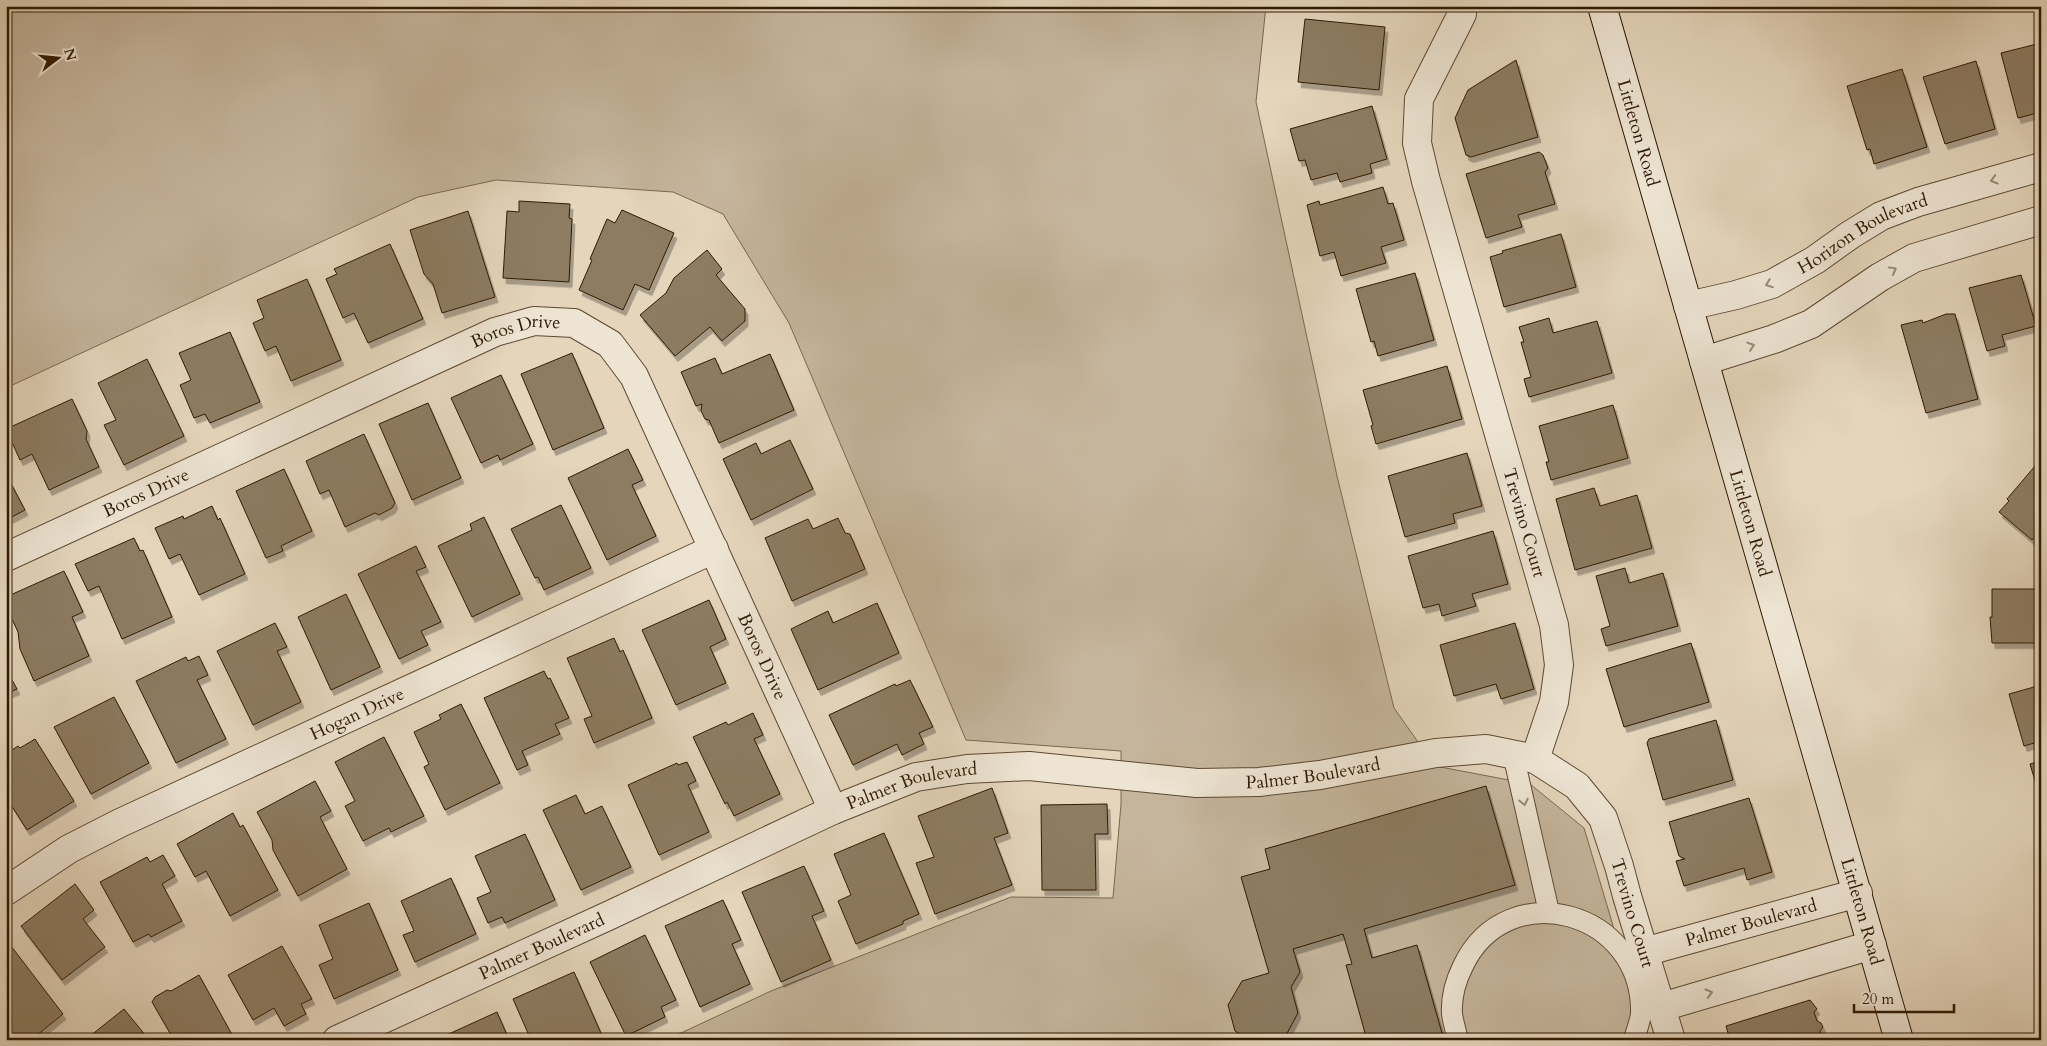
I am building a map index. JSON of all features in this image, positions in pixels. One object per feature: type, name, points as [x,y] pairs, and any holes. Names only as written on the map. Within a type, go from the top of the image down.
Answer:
[{"type":"street","name":"Littleton Road","points":[[1602,6],[1899,1040]]},
{"type":"street","name":"Trevino Court","points":[[1462,14],[1419,99],[1417,143],[1554,624],[1559,665],[1554,702],[1524,756],[1577,786],[1603,818],[1644,952],[1646,982],[1662,1007],[1672,1040]]},
{"type":"street","name":"Horizon Boulevard","points":[[1688,306],[1736,295],[1772,284],[1815,260],[1850,234],[1881,216],[1918,202],[2041,167]]},
{"type":"street","points":[[1704,361],[1774,339],[1811,324],[1880,277],[1914,258],[2041,220]]},
{"type":"street","name":"Boros Drive","points":[[6,557],[495,332],[534,321],[574,323],[610,344],[634,376],[833,810]]},
{"type":"street","name":"Hogan Drive","points":[[6,891],[69,849],[120,823],[714,549]]},
{"type":"street","name":"Palmer Boulevard","points":[[337,1040],[608,916],[833,810],[916,778],[966,769],[1029,766],[1197,782],[1259,782],[1320,775],[1436,753],[1486,749],[1524,756]]},
{"type":"street","name":"Palmer Boulevard","points":[[1644,952],[1858,893]]},
{"type":"street","points":[[1662,1007],[1872,945]]},
{"type":"lane","points":[[1524,756],[1549,912]]},
{"type":"lane","points":[[1458,1040],[1452,1013],[1455,982],[1469,953],[1490,930],[1518,916],[1549,912],[1579,918],[1605,933],[1646,982],[1641,1015],[1634,1040]]},
{"type":"shaded area","points":[[6,6],[1266,6],[1256,102],[1337,476],[1394,708],[1435,766],[1530,784],[1584,828],[1647,1040],[666,1040],[771,991],[1011,897],[1113,898],[1121,804],[1121,751],[966,740],[789,323],[723,214],[673,192],[496,180],[418,197],[6,388]]},
{"type":"building","points":[[1305,19],[1385,27],[1379,90],[1298,82]]},
{"type":"building","points":[[2041,43],[2041,112],[2018,118],[2001,53]]},
{"type":"building","points":[[1516,60],[1538,137],[1471,157],[1466,155],[1455,118],[1468,90]]},
{"type":"building","points":[[1976,61],[1995,129],[1945,144],[1923,77]]},
{"type":"building","points":[[1902,69],[1927,147],[1874,164],[1870,149],[1867,150],[1847,86]]},
{"type":"building","points":[[1372,106],[1387,159],[1370,164],[1372,173],[1340,182],[1337,173],[1311,180],[1305,160],[1299,161],[1290,129]]},
{"type":"building","points":[[1539,152],[1543,155],[1548,168],[1545,172],[1555,204],[1518,215],[1522,227],[1486,238],[1466,174]]},
{"type":"building","points":[[1383,187],[1388,204],[1393,203],[1404,240],[1381,247],[1386,263],[1341,276],[1334,252],[1320,256],[1307,205],[1319,201],[1320,205]]},
{"type":"building","points":[[519,201],[570,204],[569,218],[572,219],[569,282],[503,278],[507,211],[519,212]]},
{"type":"building","points":[[622,210],[674,233],[649,290],[635,284],[623,310],[579,290],[607,219],[615,223]]},
{"type":"building","points":[[468,211],[495,297],[442,313],[433,284],[424,274],[410,230]]},
{"type":"building","points":[[1561,234],[1576,287],[1504,307],[1490,257],[1503,253],[1502,251]]},
{"type":"building","points":[[390,244],[423,319],[368,343],[354,313],[343,318],[326,279],[337,274],[334,269]]},
{"type":"building","points":[[707,250],[722,269],[716,275],[745,309],[745,321],[722,341],[710,327],[675,356],[640,315],[666,293],[674,278]]},
{"type":"building","points":[[1415,273],[1434,340],[1378,356],[1374,341],[1371,342],[1356,289]]},
{"type":"building","points":[[2021,275],[2036,326],[2002,335],[2005,346],[1987,351],[1969,288]]},
{"type":"building","points":[[307,279],[341,360],[291,381],[276,346],[265,351],[253,323],[264,318],[257,300]]},
{"type":"building","points":[[1946,314],[1955,314],[1978,399],[1926,413],[1901,325],[1922,320],[1923,323]]},
{"type":"building","points":[[1549,318],[1553,333],[1597,321],[1612,373],[1529,397],[1524,379],[1531,377],[1521,342],[1524,342],[1519,327]]},
{"type":"building","points":[[230,332],[260,402],[210,423],[205,414],[194,418],[180,385],[191,380],[179,353]]},
{"type":"building","points":[[572,353],[604,428],[553,450],[521,374]]},
{"type":"building","points":[[770,354],[794,410],[719,443],[709,420],[705,419],[701,411],[702,404],[696,406],[681,372],[715,358],[722,374]]},
{"type":"building","points":[[147,359],[184,436],[124,465],[104,425],[116,420],[98,383]]},
{"type":"building","points":[[1447,366],[1462,419],[1376,444],[1371,426],[1373,425],[1363,390]]},
{"type":"building","points":[[501,375],[533,444],[500,460],[498,455],[481,463],[451,398]]},
{"type":"building","points":[[72,399],[87,431],[86,439],[99,467],[49,490],[32,454],[20,460],[6,429]]},
{"type":"building","points":[[428,403],[461,478],[412,500],[379,424]]},
{"type":"building","points":[[1613,405],[1628,458],[1551,480],[1546,462],[1549,462],[1539,426]]},
{"type":"building","points":[[364,434],[395,503],[392,508],[379,515],[375,513],[345,527],[329,490],[320,494],[306,461]]},
{"type":"building","points":[[790,440],[813,489],[751,520],[723,459],[756,443],[761,454]]},
{"type":"building","points":[[628,449],[643,480],[632,485],[656,536],[607,560],[568,478]]},
{"type":"building","points":[[1467,453],[1482,506],[1453,514],[1455,523],[1405,537],[1388,476]]},
{"type":"building","points":[[2041,459],[2041,530],[2032,540],[1999,512],[2009,501],[2007,499]]},
{"type":"building","points":[[284,469],[312,531],[281,546],[283,551],[266,558],[236,491]]},
{"type":"building","points":[[6,474],[25,510],[6,520]]},
{"type":"building","points":[[1594,488],[1600,506],[1637,495],[1652,548],[1575,570],[1556,499]]},
{"type":"building","points":[[561,505],[591,568],[544,590],[538,577],[535,578],[511,529]]},
{"type":"building","points":[[212,506],[218,520],[220,518],[245,574],[199,595],[180,554],[169,559],[155,528],[183,516],[184,519]]},
{"type":"building","points":[[484,517],[520,594],[472,617],[438,546],[472,530],[470,524]]},
{"type":"building","points":[[838,518],[845,533],[850,534],[865,569],[792,601],[765,538],[808,519],[813,529]]},
{"type":"building","points":[[1493,531],[1508,584],[1472,594],[1476,606],[1442,616],[1439,604],[1423,608],[1408,556]]},
{"type":"building","points":[[134,538],[140,551],[143,550],[172,617],[122,639],[99,586],[88,591],[75,564]]},
{"type":"building","points":[[416,546],[426,567],[416,571],[441,622],[421,631],[428,645],[399,659],[358,574]]},
{"type":"building","points":[[1625,568],[1629,583],[1663,573],[1678,626],[1606,646],[1601,629],[1610,626],[1596,576]]},
{"type":"building","points":[[64,571],[83,612],[72,617],[89,656],[34,681],[20,649],[18,632],[6,606],[6,597]]},
{"type":"building","points":[[1992,589],[2041,589],[2041,643],[1992,643],[1990,617],[1992,617]]},
{"type":"building","points":[[346,594],[380,667],[331,690],[298,617]]},
{"type":"building","points":[[709,600],[726,639],[710,647],[726,683],[676,705],[642,630]]},
{"type":"building","points":[[877,603],[899,653],[818,690],[791,629],[828,611],[833,623]]},
{"type":"building","points":[[275,623],[287,647],[277,651],[301,702],[253,725],[217,651]]},
{"type":"building","points":[[1515,623],[1534,689],[1501,699],[1496,684],[1454,696],[1440,645]]},
{"type":"building","points":[[614,638],[620,652],[623,650],[652,718],[594,743],[584,719],[592,716],[567,658]]},
{"type":"building","points":[[1691,643],[1709,702],[1624,727],[1606,669]]},
{"type":"building","points":[[199,656],[208,675],[197,680],[226,739],[176,763],[136,681],[186,657],[188,661]]},
{"type":"building","points":[[6,669],[17,689],[6,694]]},
{"type":"building","points":[[544,671],[548,679],[550,678],[569,718],[555,724],[560,734],[522,751],[528,765],[517,770],[484,698]]},
{"type":"building","points":[[910,680],[933,727],[919,733],[924,744],[902,755],[897,744],[853,765],[829,715],[895,684],[896,686]]},
{"type":"building","points":[[2041,685],[2041,741],[2024,746],[2009,694]]},
{"type":"building","points":[[114,697],[149,763],[91,794],[54,727]]},
{"type":"building","points":[[461,704],[500,783],[445,810],[424,767],[429,764],[414,732],[441,719],[439,715]]},
{"type":"building","points":[[753,713],[763,735],[754,739],[780,794],[734,816],[727,802],[725,804],[693,737],[726,722],[728,725]]},
{"type":"building","points":[[1716,720],[1733,780],[1663,800],[1647,743],[1649,739]]},
{"type":"building","points":[[384,737],[424,816],[391,832],[389,828],[363,841],[345,806],[355,801],[335,762]]},
{"type":"building","points":[[35,739],[74,801],[27,830],[6,797],[6,754],[18,746],[20,748]]},
{"type":"building","points":[[2041,761],[2041,801],[2030,764]]},
{"type":"building","points":[[687,762],[696,781],[688,785],[709,832],[659,855],[628,785],[677,763],[678,765]]},
{"type":"building","points":[[315,781],[331,811],[320,817],[347,869],[298,896],[273,850],[272,840],[257,812]]},
{"type":"building","points":[[1486,786],[1515,885],[1364,929],[1372,958],[1417,945],[1444,1040],[1367,1040],[1346,965],[1352,964],[1343,934],[1293,949],[1300,972],[1291,987],[1298,1013],[1285,1037],[1275,1040],[1251,1040],[1235,1031],[1228,1005],[1242,981],[1269,973],[1241,877],[1270,869],[1265,849]]},
{"type":"building","points":[[992,788],[1008,833],[994,838],[1012,885],[935,914],[916,863],[934,857],[918,816]]},
{"type":"building","points":[[576,795],[585,814],[602,806],[631,867],[581,890],[543,810]]},
{"type":"building","points":[[1749,798],[1772,872],[1747,880],[1744,868],[1684,886],[1676,861],[1685,859],[1679,856],[1669,822]]},
{"type":"building","points":[[1107,804],[1108,834],[1095,834],[1096,890],[1042,890],[1041,805]]},
{"type":"building","points":[[233,813],[240,827],[243,825],[278,890],[230,916],[206,871],[195,877],[177,844]]},
{"type":"building","points":[[884,833],[919,914],[903,921],[903,924],[856,944],[838,901],[851,895],[834,854]]},
{"type":"building","points":[[525,834],[555,900],[505,923],[502,917],[488,923],[477,898],[491,892],[475,856]]},
{"type":"building","points":[[163,855],[175,876],[162,884],[182,921],[151,937],[149,934],[133,942],[100,882],[147,857],[150,862]]},
{"type":"building","points":[[804,866],[824,911],[812,916],[831,960],[781,982],[742,892]]},
{"type":"building","points":[[451,878],[476,934],[415,962],[403,935],[414,931],[401,901]]},
{"type":"building","points":[[75,884],[94,910],[83,919],[105,947],[62,980],[21,926]]},
{"type":"building","points":[[723,900],[741,940],[732,944],[750,984],[700,1007],[665,926]]},
{"type":"building","points":[[369,903],[398,970],[334,999],[319,965],[333,959],[319,925]]},
{"type":"building","points":[[645,935],[676,1000],[661,1007],[665,1017],[626,1036],[590,962]]},
{"type":"building","points":[[8,942],[63,1014],[31,1040],[14,1040],[6,1029]]},
{"type":"building","points":[[282,946],[312,999],[301,1004],[306,1014],[284,1026],[274,1008],[253,1020],[228,975]]},
{"type":"building","points":[[574,972],[604,1040],[531,1040],[513,999]]},
{"type":"building","points":[[199,975],[235,1040],[174,1040],[152,1002],[155,997],[167,990],[171,991]]},
{"type":"building","points":[[1810,1000],[1817,1009],[1814,1012],[1817,1021],[1823,1027],[1820,1031],[1823,1040],[1730,1040],[1726,1026]]},
{"type":"building","points":[[124,1009],[146,1036],[141,1040],[85,1040]]},
{"type":"building","points":[[497,1012],[507,1035],[500,1038],[501,1040],[441,1040],[440,1038]]}]
